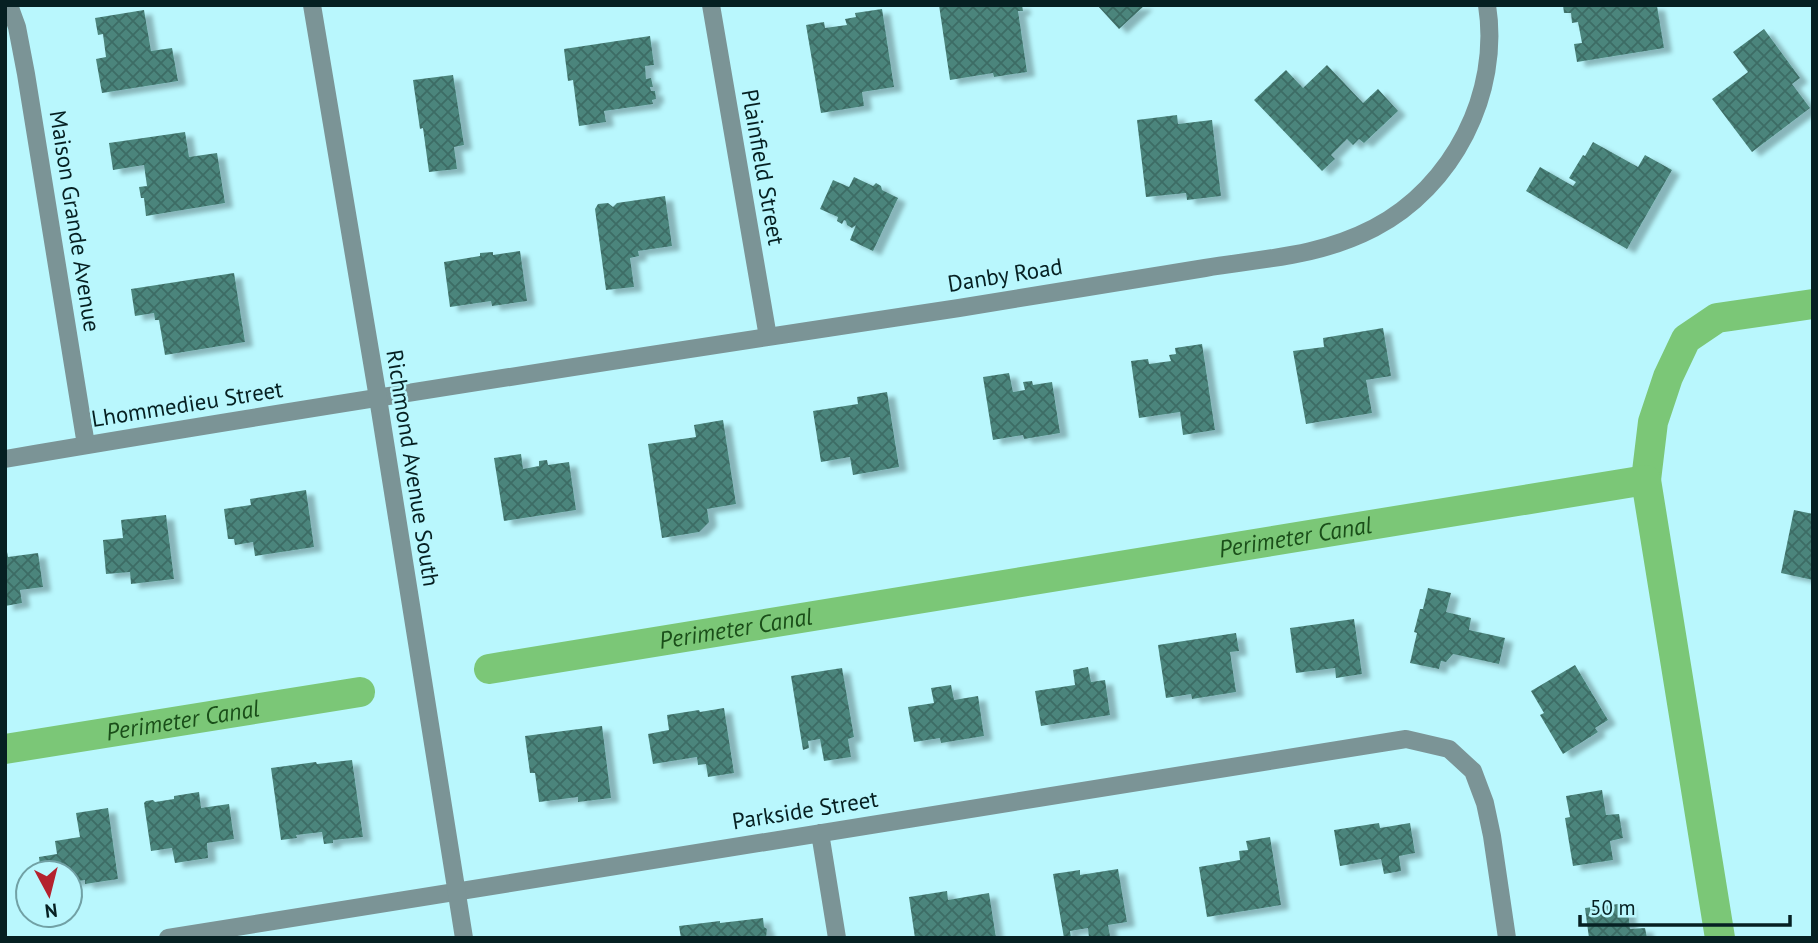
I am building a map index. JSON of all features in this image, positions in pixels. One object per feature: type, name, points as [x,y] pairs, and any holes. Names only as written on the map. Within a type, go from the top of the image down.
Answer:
[{"type":"street","name":"Maison Grande Avenue","points":[[9,5],[17,27],[26,74],[86,445]]},
{"type":"street","name":"Richmond Avenue South","points":[[312,5],[464,938]]},
{"type":"street","name":"Plainfield Street","points":[[711,5],[768,337]]},
{"type":"street","name":"Danby Road","points":[[377,398],[1293,256],[1338,244],[1377,227],[1409,205],[1436,178],[1463,142],[1480,102],[1488,63],[1490,24],[1487,5]]},
{"type":"street","name":"Lhommedieu Street","points":[[5,459],[377,398]]},
{"type":"street","name":"Parkside Street","points":[[168,938],[1406,739],[1449,749],[1474,771],[1492,836],[1507,938]]},
{"type":"street","points":[[820,833],[837,938]]},
{"type":"building","points":[[939,5],[1022,5],[1023,11],[1018,11],[1027,72],[994,77],[993,73],[950,80]]},
{"type":"building","points":[[1097,5],[1145,5],[1119,29]]},
{"type":"building","points":[[1563,5],[1657,6],[1664,48],[1577,62],[1574,44],[1582,43],[1578,22],[1572,23],[1571,13],[1564,13]]},
{"type":"building","points":[[882,9],[894,87],[862,92],[864,106],[821,113],[806,25],[824,22],[825,28],[847,25],[845,19],[856,17],[855,13]]},
{"type":"building","points":[[144,10],[151,51],[172,48],[178,81],[102,93],[96,59],[106,57],[103,34],[98,35],[95,18]]},
{"type":"building","points":[[1764,29],[1800,78],[1792,84],[1810,108],[1752,152],[1712,99],[1748,72],[1733,52]]},
{"type":"building","points":[[650,36],[654,65],[645,66],[646,79],[651,78],[651,91],[655,91],[656,99],[652,100],[653,104],[604,111],[606,122],[579,126],[573,80],[568,81],[564,49]]},
{"type":"building","points":[[1327,65],[1363,103],[1378,89],[1398,111],[1364,143],[1359,139],[1353,145],[1347,139],[1331,155],[1335,159],[1322,171],[1254,100],[1286,70],[1303,88]]},
{"type":"building","points":[[453,75],[464,145],[454,147],[457,169],[429,172],[413,80]]},
{"type":"building","points":[[1177,115],[1178,124],[1212,120],[1221,196],[1187,200],[1186,193],[1146,197],[1137,120]]},
{"type":"building","points":[[185,132],[189,157],[217,153],[225,203],[146,216],[144,198],[141,198],[139,187],[147,186],[144,165],[113,170],[109,143]]},
{"type":"building","points":[[1593,142],[1638,167],[1645,155],[1672,170],[1627,249],[1526,191],[1540,167],[1573,186],[1576,182],[1569,178]]},
{"type":"building","points":[[854,177],[873,186],[876,183],[882,190],[898,198],[873,251],[850,240],[856,225],[852,228],[844,220],[842,224],[837,221],[838,217],[820,209],[833,180],[849,187]]},
{"type":"building","points":[[665,196],[672,246],[638,251],[639,256],[630,258],[634,287],[606,290],[595,209],[598,204],[608,203],[613,207],[617,203]]},
{"type":"building","points":[[520,251],[527,301],[492,306],[491,301],[450,307],[444,262],[480,256],[480,253],[493,252],[493,255]]},
{"type":"building","points":[[234,273],[245,342],[165,355],[159,320],[155,320],[154,313],[135,316],[131,289]]},
{"type":"building","points":[[1383,328],[1391,376],[1366,380],[1372,413],[1306,424],[1293,351],[1324,347],[1323,338]]},
{"type":"building","points":[[1202,344],[1215,430],[1183,435],[1180,412],[1139,418],[1131,361],[1148,359],[1149,364],[1171,361],[1169,355],[1176,354],[1175,348]]},
{"type":"building","points":[[1009,373],[1013,392],[1025,390],[1023,382],[1032,381],[1033,385],[1052,382],[1060,433],[1024,439],[1023,435],[993,440],[983,377]]},
{"type":"building","points":[[887,392],[899,467],[853,475],[850,457],[821,462],[813,411],[858,404],[857,397]]},
{"type":"building","points":[[723,420],[736,504],[707,509],[709,522],[699,532],[662,538],[648,444],[696,437],[694,425]]},
{"type":"building","points":[[521,454],[523,469],[539,466],[539,461],[547,460],[548,465],[569,462],[576,510],[504,521],[494,458]]},
{"type":"building","points":[[306,490],[314,547],[255,556],[253,542],[235,545],[234,539],[228,539],[224,509],[251,505],[250,499]]},
{"type":"building","points":[[1794,510],[1813,514],[1813,580],[1781,573]]},
{"type":"building","points":[[166,515],[174,579],[131,584],[130,572],[106,574],[103,540],[123,538],[121,520]]},
{"type":"building","points":[[5,552],[8,557],[38,553],[43,587],[20,590],[22,603],[5,606]]},
{"type":"building","points":[[1428,588],[1451,593],[1446,612],[1471,618],[1469,630],[1505,638],[1499,664],[1453,654],[1446,662],[1441,661],[1439,669],[1410,663],[1417,633],[1414,632]]},
{"type":"building","points":[[1354,619],[1362,674],[1336,678],[1335,668],[1296,673],[1290,628]]},
{"type":"building","points":[[1236,633],[1239,651],[1230,652],[1236,692],[1192,699],[1191,694],[1166,698],[1158,645]]},
{"type":"building","points":[[1575,665],[1608,720],[1595,728],[1598,732],[1563,754],[1540,715],[1544,713],[1531,691]]},
{"type":"building","points":[[1088,667],[1091,682],[1105,680],[1110,715],[1041,726],[1035,691],[1075,685],[1073,670]]},
{"type":"building","points":[[842,668],[854,737],[848,739],[851,757],[824,761],[820,739],[808,741],[809,748],[803,750],[791,676]]},
{"type":"building","points":[[951,685],[954,700],[978,696],[984,736],[941,743],[940,738],[914,742],[908,707],[934,703],[931,688]]},
{"type":"building","points":[[724,708],[734,773],[708,777],[706,764],[698,765],[697,757],[653,764],[648,734],[669,730],[667,715]]},
{"type":"building","points":[[602,726],[611,798],[578,802],[578,797],[539,802],[535,773],[530,773],[525,736]]},
{"type":"building","points":[[352,760],[363,837],[333,840],[333,843],[324,844],[322,832],[281,840],[271,768]]},
{"type":"building","points":[[1602,790],[1606,815],[1619,814],[1623,838],[1610,841],[1613,860],[1573,866],[1565,818],[1570,817],[1566,796]]},
{"type":"building","points":[[199,792],[201,808],[229,804],[234,839],[207,843],[208,858],[175,863],[172,848],[151,851],[144,803]]},
{"type":"building","points":[[108,808],[118,879],[85,884],[84,859],[39,859],[57,854],[55,841],[80,837],[76,813]]},
{"type":"building","points":[[1379,823],[1380,828],[1410,823],[1415,853],[1399,856],[1401,871],[1384,874],[1381,859],[1340,866],[1334,830]]},
{"type":"building","points":[[1270,837],[1281,905],[1207,917],[1199,867],[1240,860],[1239,851],[1248,850],[1246,841]]},
{"type":"building","points":[[1118,869],[1127,922],[1108,925],[1110,936],[1089,938],[1088,928],[1070,931],[1071,938],[1064,938],[1053,874],[1080,870],[1080,875]]},
{"type":"building","points":[[947,891],[948,900],[989,893],[996,938],[915,938],[909,897]]},
{"type":"building","points":[[1627,903],[1630,929],[1645,928],[1647,938],[1589,938],[1585,908]]},
{"type":"building","points":[[763,918],[764,927],[767,929],[766,938],[681,938],[679,926]]},
{"type":"waterway","points":[[1646,480],[1653,422],[1668,377],[1686,339],[1717,318],[1813,304]]},
{"type":"waterway","name":"Perimeter Canal","points":[[489,669],[1646,480],[1720,938]]},
{"type":"waterway","name":"Perimeter Canal","points":[[5,749],[360,692]]}]
